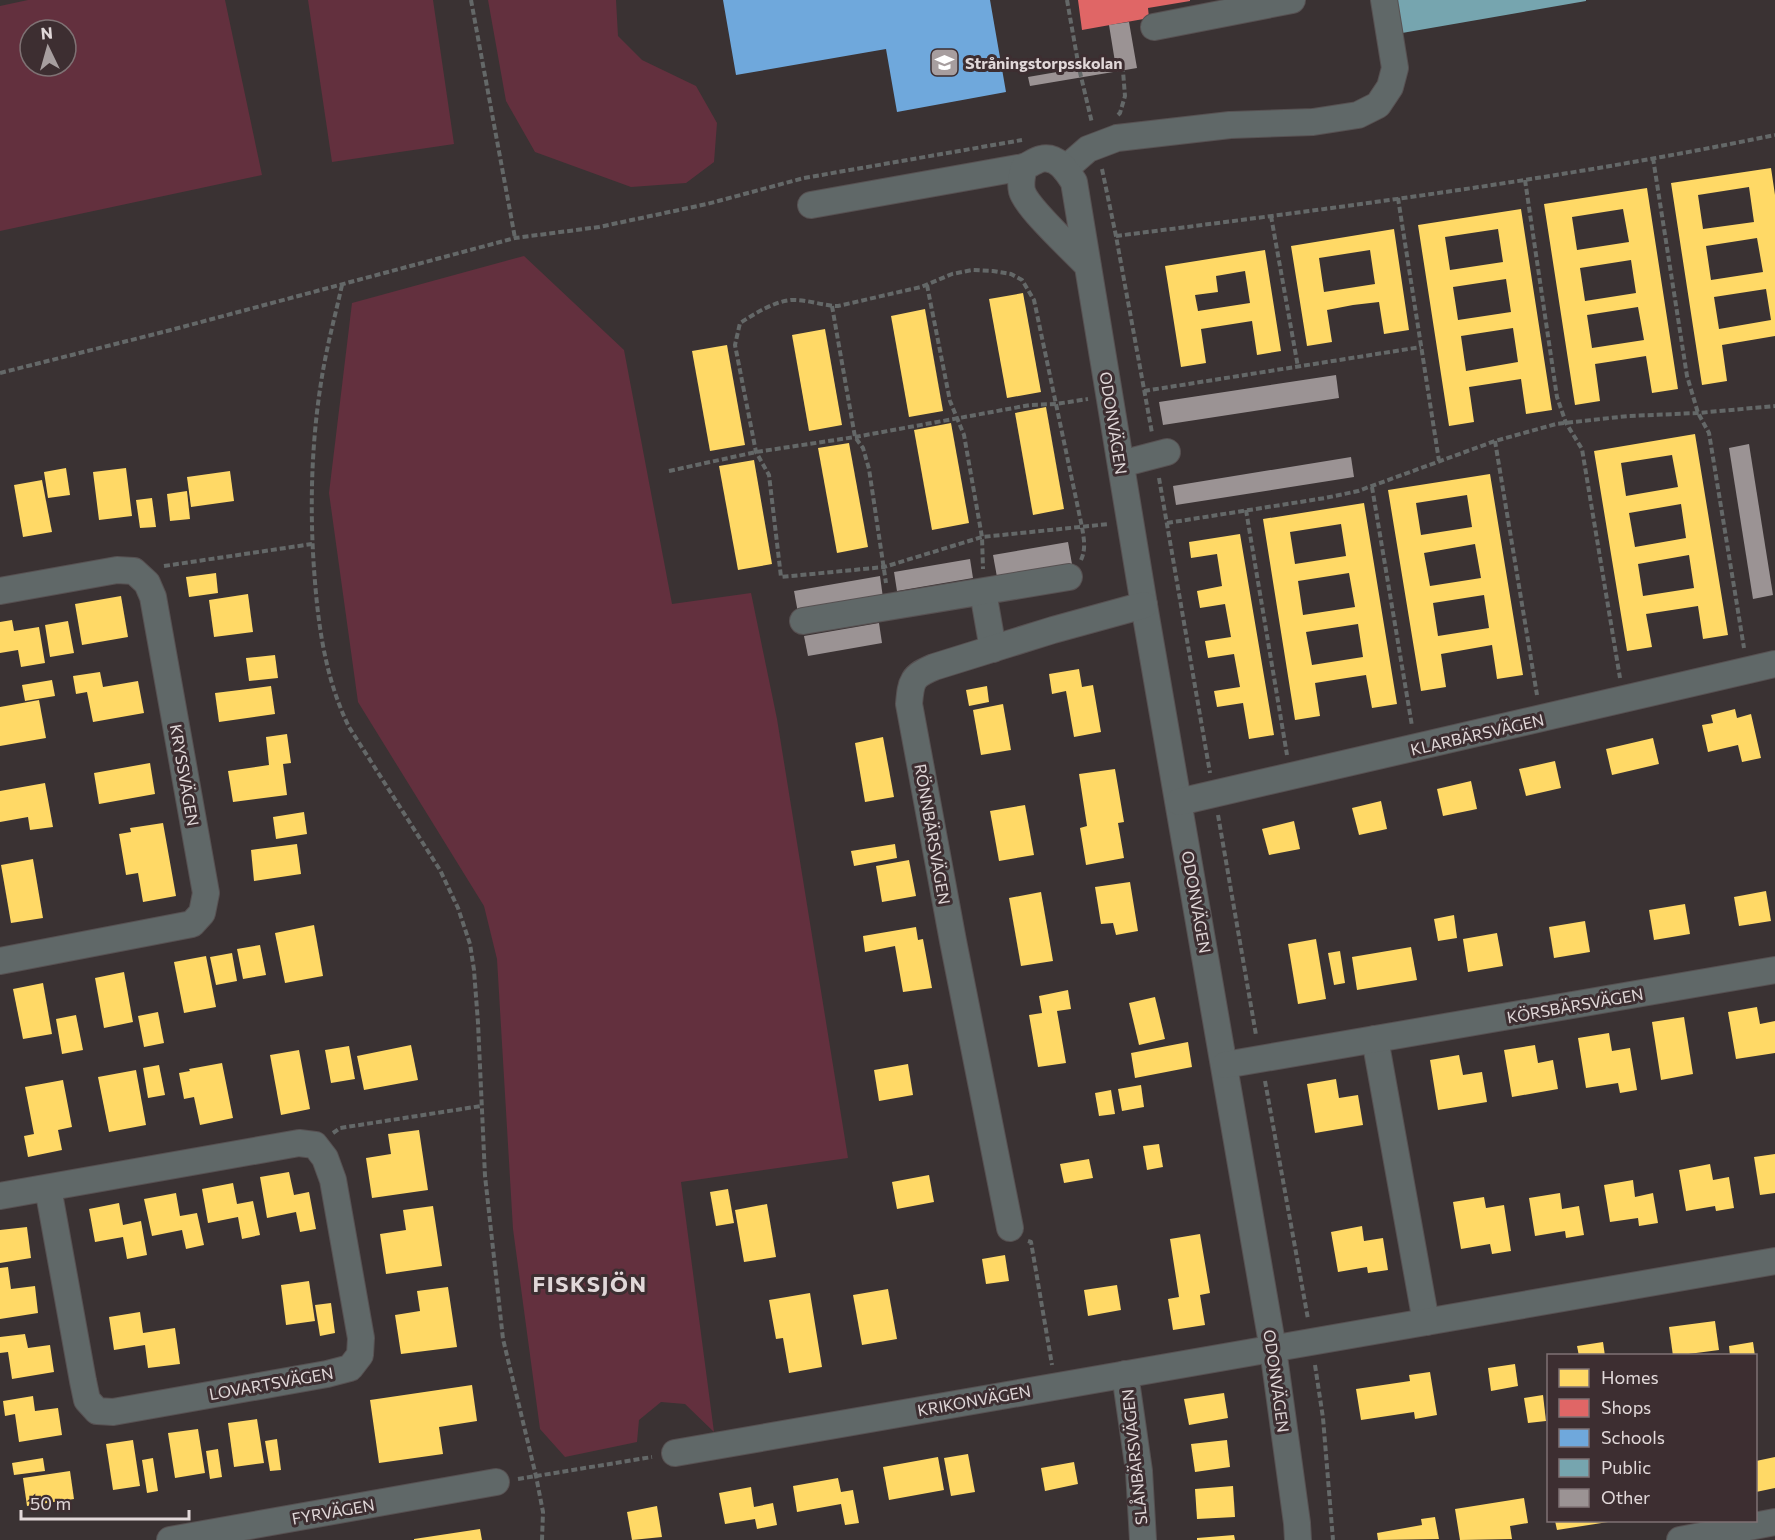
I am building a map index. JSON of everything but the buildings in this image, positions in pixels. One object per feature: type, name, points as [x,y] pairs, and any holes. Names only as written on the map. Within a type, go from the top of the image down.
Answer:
[{"type":"street","points":[[1154,27],[1292,0]]},
{"type":"street","points":[[811,205],[1024,167],[1041,159],[1053,159],[1065,169],[1088,149],[1117,138],[1230,125],[1313,122],[1358,115],[1378,105],[1389,87],[1395,68],[1384,0]]},
{"type":"street","points":[[1024,167],[1021,177],[1022,192],[1031,207],[1088,266]]},
{"type":"street","name":"ODONVÄGEN","points":[[1065,169],[1074,182],[1144,605],[1225,1065],[1273,1349],[1298,1540]]},
{"type":"street","points":[[1121,464],[1161,454]]},
{"type":"street","points":[[0,591],[117,570],[134,571]]},
{"type":"street","name":"KRYSSVÄGEN","points":[[0,961],[192,924],[202,913],[206,893],[153,597],[147,583],[134,571]]},
{"type":"street","points":[[803,621],[1069,577]]},
{"type":"street","points":[[983,592],[993,649]]},
{"type":"street","name":"RÖNNBÄRSVÄGEN","points":[[1011,1228],[952,940],[909,704],[911,685],[920,672],[1144,605]]},
{"type":"street","name":"KLARBÄRSVÄGEN","points":[[1179,802],[1775,664]]},
{"type":"street","name":"KÖRSBÄRSVÄGEN","points":[[1225,1065],[1775,970]]},
{"type":"street","points":[[1376,1040],[1426,1322]]},
{"type":"street","points":[[0,1196],[299,1143],[315,1145]]},
{"type":"street","name":"LOVARTSVÄGEN","points":[[48,1188],[87,1400],[97,1411],[113,1412],[327,1374],[350,1368],[360,1355],[361,1338],[333,1180],[325,1158],[315,1145]]},
{"type":"street","points":[[1273,1349],[1775,1261]]},
{"type":"street","name":"KRIKONVÄGEN","points":[[675,1453],[1273,1349]]},
{"type":"street","name":"SLÅNBÄRSVÄGEN","points":[[1125,1374],[1139,1471],[1143,1540]]},
{"type":"street","name":"FYRVÄGEN","points":[[170,1540],[261,1532],[496,1482]]},
{"type":"street","points":[[1680,1540],[1775,1522]]},
{"type":"path","points":[[471,0],[515,238]]},
{"type":"path","points":[[1067,0],[1079,68],[1116,236],[1144,391],[1161,454],[1167,523],[1311,1342],[1323,1418],[1334,1540]]},
{"type":"path","points":[[1115,118],[1120,113],[1125,96],[1123,71]]},
{"type":"path","points":[[1116,236],[1525,180],[1775,135]]},
{"type":"path","points":[[0,373],[515,238],[599,227],[707,204],[804,178],[1024,140]]},
{"type":"path","points":[[1653,158],[1687,376],[1698,413],[1709,434],[1747,670]]},
{"type":"path","points":[[1525,180],[1557,397],[1566,423],[1582,449],[1623,699]]},
{"type":"path","points":[[1398,198],[1439,461]]},
{"type":"path","points":[[1271,216],[1298,367]]},
{"type":"path","points":[[1069,577],[1078,568],[1084,553],[1082,527],[1034,300],[1022,280],[1011,274],[972,270],[952,274],[927,285],[832,306],[792,300],[765,308],[740,323],[735,345],[756,452],[769,475],[781,577],[884,567],[982,537],[1082,527],[1130,522]]},
{"type":"path","points":[[342,285],[324,367],[315,429],[312,476],[312,544],[316,600],[324,656],[339,706],[358,744],[440,870],[458,908],[467,934],[476,995],[484,1176],[503,1339],[543,1512],[542,1540]]},
{"type":"path","points":[[927,285],[950,402],[964,435],[982,537],[983,592]]},
{"type":"path","points":[[832,306],[855,437],[863,448],[869,470],[890,607]]},
{"type":"path","points":[[1144,391],[1421,347]]},
{"type":"path","points":[[669,471],[756,452],[855,437],[1030,405],[1056,404],[1109,396]]},
{"type":"path","points":[[1167,523],[1325,498],[1372,487],[1495,441],[1538,428],[1628,416],[1775,406]]},
{"type":"path","points":[[1495,441],[1541,718]]},
{"type":"path","points":[[1372,487],[1416,748]]},
{"type":"path","points":[[1246,510],[1291,776]]},
{"type":"path","points":[[134,571],[312,544]]},
{"type":"path","points":[[315,1145],[340,1128],[481,1106]]},
{"type":"path","points":[[1011,1228],[1030,1242],[1055,1386]]},
{"type":"path","points":[[496,1482],[675,1453]]},
{"type":"shaded area","points":[[28,0],[225,0],[262,175],[0,231],[0,6]]},
{"type":"shaded area","points":[[308,0],[433,0],[454,144],[332,162]]},
{"type":"shaded area","points":[[488,0],[616,0],[618,36],[642,60],[696,86],[717,123],[714,162],[686,183],[631,187],[535,152],[506,101]]},
{"type":"shaded area","points":[[524,256],[624,350],[672,604],[751,593],[777,719],[848,1158],[681,1182],[714,1432],[685,1404],[661,1402],[639,1420],[637,1442],[565,1457],[540,1429],[513,1229],[497,959],[484,906],[358,702],[329,493],[352,303]]},
{"type":"place","name":"Stråningstorpsskolan","points":[[944,62]]},
{"type":"district","name":"FISKSJÖN","points":[[590,1283]]}]
